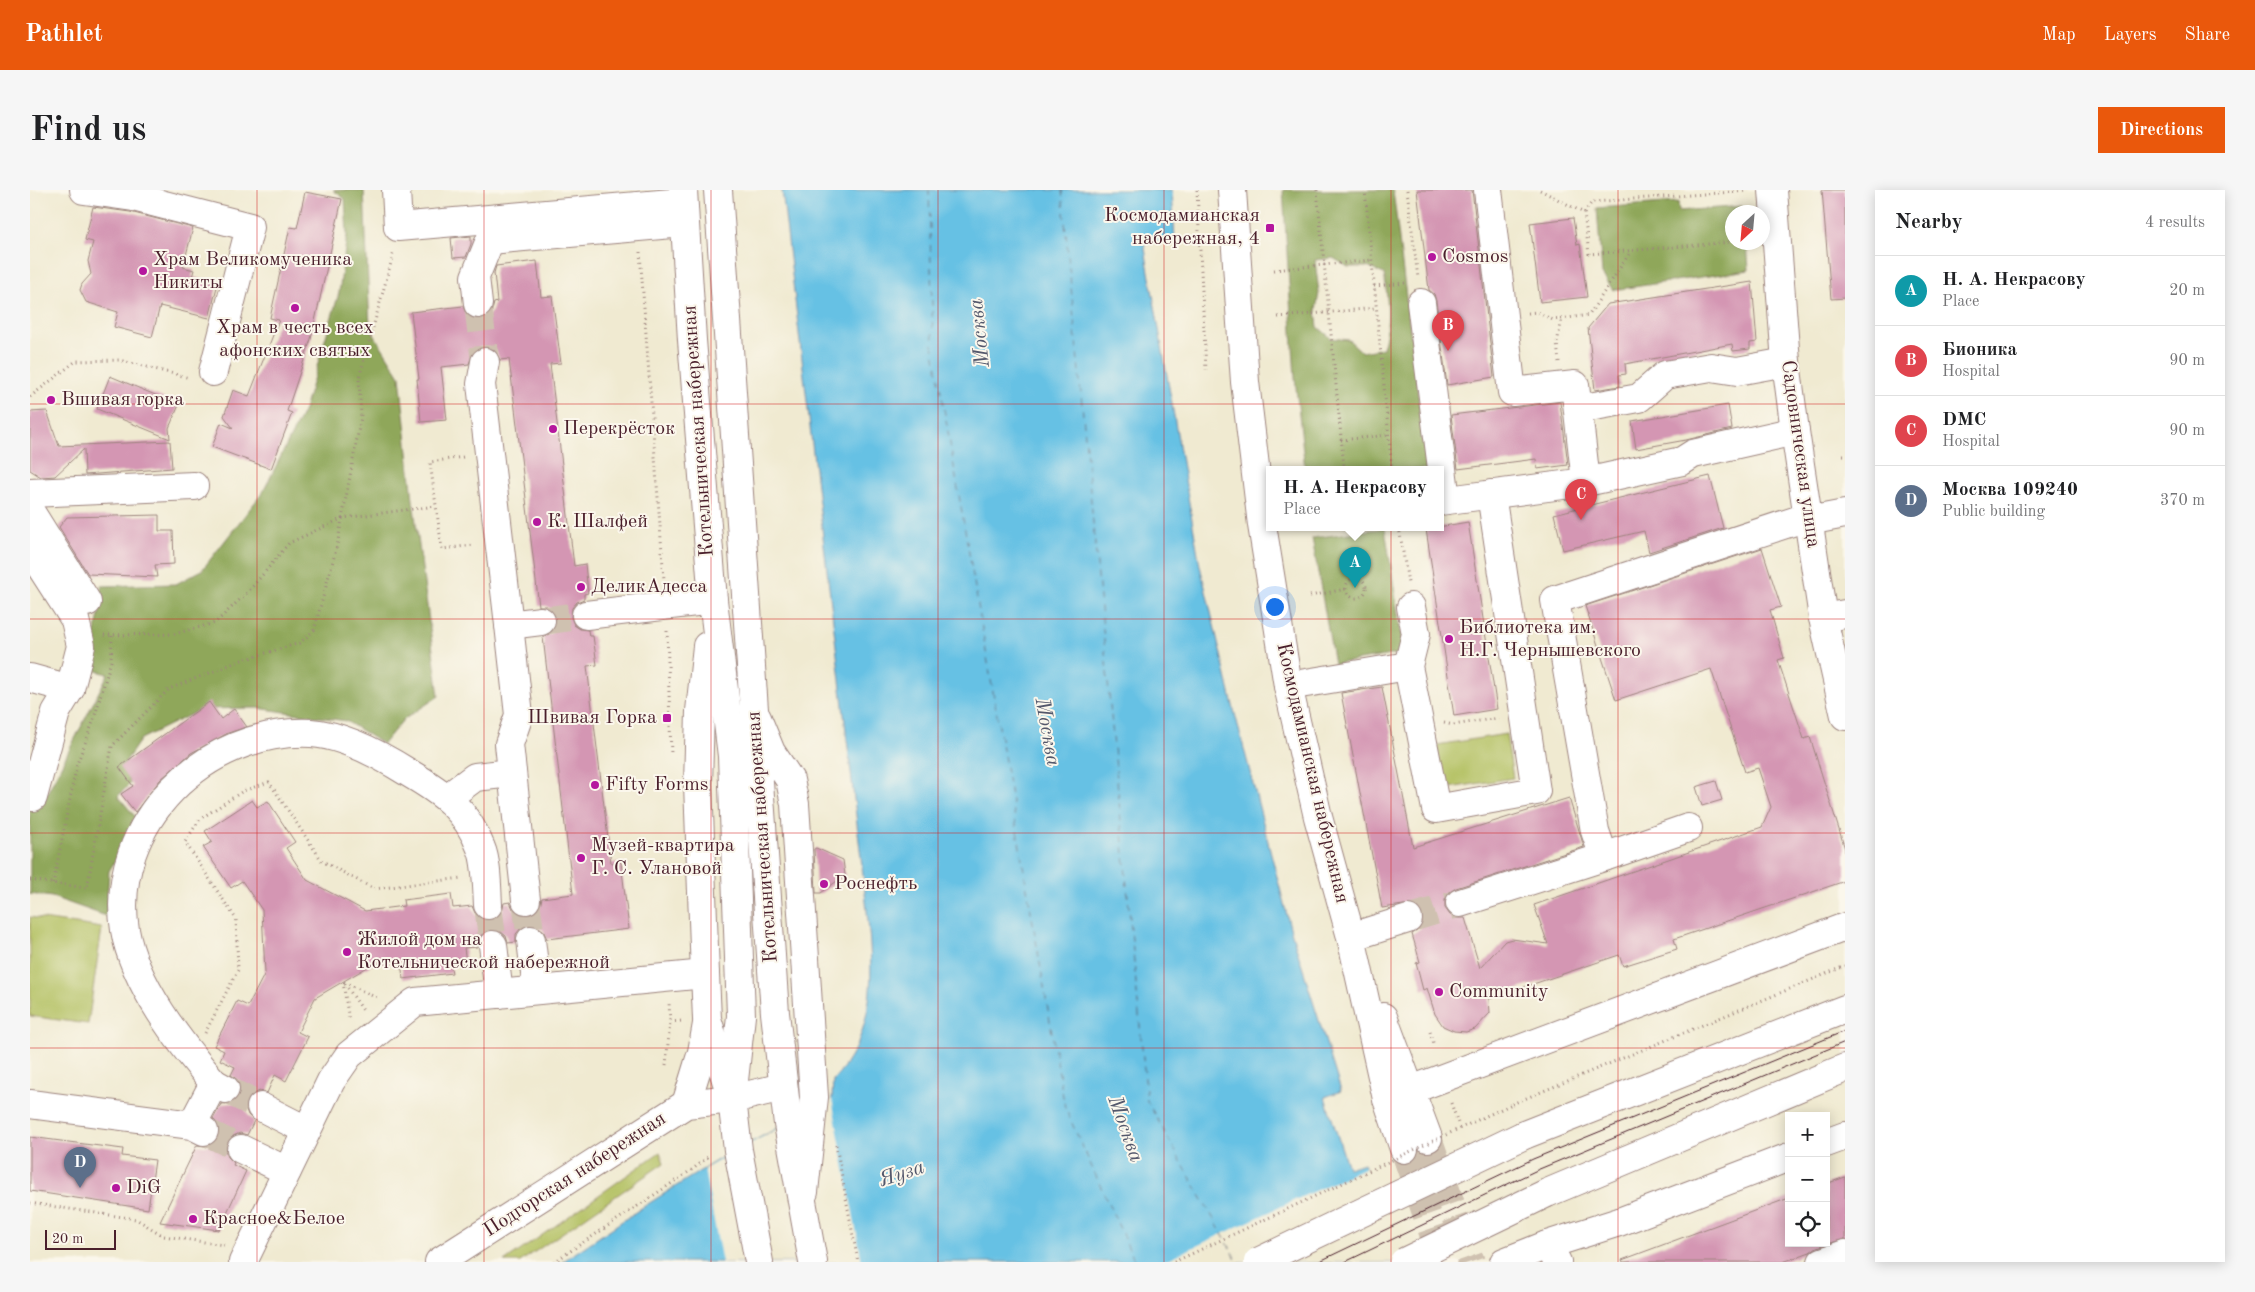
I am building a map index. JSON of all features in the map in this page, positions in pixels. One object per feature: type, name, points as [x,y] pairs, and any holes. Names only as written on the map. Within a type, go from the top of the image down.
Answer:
[{"type":"main road","points":[[84,190],[133,197],[250,227],[213,372]]},
{"type":"main road","points":[[396,190],[398,227],[683,205]]},
{"type":"main road","name":"Котельническая набережная","points":[[718,190],[775,1013],[788,1124],[813,1262]]},
{"type":"main road","name":"Космодамианская набережная","points":[[1232,190],[1244,375],[1266,524]]},
{"type":"main road","points":[[1488,190],[1512,392],[1575,385],[1586,482]]},
{"type":"main road","name":"Садовническая улица","points":[[1773,190],[1786,362],[1795,431],[1808,519],[1834,616],[1845,716]]},
{"type":"main road","points":[[478,304],[475,277],[490,240],[683,205]]},
{"type":"main road","name":"Котельническая набережная","points":[[683,205],[712,600],[732,756],[741,1016],[732,1099],[738,1150],[760,1262]]},
{"type":"main road","points":[[1420,292],[1439,466]]},
{"type":"main road","points":[[485,362],[481,384],[519,716],[509,744],[526,900]]},
{"type":"main road","points":[[1578,409],[1639,398],[1665,375],[1711,367],[1737,371],[1786,362]]},
{"type":"main road","points":[[1444,501],[1586,482],[1682,461],[1693,454],[1795,431]]},
{"type":"main road","points":[[30,493],[194,486]]},
{"type":"main road","points":[[1411,607],[1416,634],[1408,666],[1436,809],[1536,790],[1491,494]]},
{"type":"main road","points":[[30,511],[80,619],[81,646],[70,689],[56,712],[32,797],[30,796]]},
{"type":"main road","points":[[1604,857],[1595,832],[1555,600],[1808,519],[1845,514]]},
{"type":"main road","name":"Космодамианская набережная","points":[[1267,531],[1288,686],[1318,817],[1399,1094],[1416,1143]]},
{"type":"main road","points":[[34,566],[80,619]]},
{"type":"main road","points":[[586,615],[712,600],[700,711],[698,784],[705,974],[707,1019],[732,1099]]},
{"type":"main road","points":[[509,625],[541,621]]},
{"type":"main road","points":[[1288,686],[1408,666]]},
{"type":"main road","points":[[30,678],[70,689]]},
{"type":"main road","points":[[754,711],[771,752],[790,780],[795,804],[814,1097],[802,1204]]},
{"type":"main road","points":[[30,1104],[198,1128],[220,1086],[182,1046],[152,998],[136,964],[125,931],[122,894],[129,859],[142,830],[161,801],[182,779],[211,759],[245,743],[278,735],[312,733],[351,743],[390,761],[447,798],[460,809],[482,849],[488,904]]},
{"type":"main road","points":[[447,798],[475,777],[512,774]]},
{"type":"main road","points":[[1460,903],[1688,828]]},
{"type":"main road","points":[[1352,937],[1408,919]]},
{"type":"main road","points":[[1399,1094],[1845,927]]},
{"type":"main road","points":[[531,940],[537,990]]},
{"type":"main road","points":[[493,945],[499,994]]},
{"type":"main road","points":[[246,1255],[331,1081],[354,1052],[415,1002],[705,974]]},
{"type":"main road","points":[[1258,1262],[1524,1135],[1845,1009]]},
{"type":"main road","name":"Подгорская набережная","points":[[686,1104],[702,1052],[707,1019]]},
{"type":"main road","points":[[1404,1262],[1547,1193],[1845,1068]]},
{"type":"main road","name":"Подгорская набережная","points":[[439,1262],[686,1104],[732,1099],[783,1086]]},
{"type":"main road","points":[[261,1107],[306,1130]]},
{"type":"main road","points":[[1830,1142],[1845,1136]]},
{"type":"main road","points":[[241,1148],[287,1171]]},
{"type":"main road","points":[[1504,1262],[1552,1254],[1619,1222],[1785,1159]]},
{"type":"main road","points":[[1822,1262],[1845,1254]]},
{"type":"path","points":[[1197,190],[1206,370]]},
{"type":"path","points":[[1317,190],[1344,466]]},
{"type":"path","points":[[1364,190],[1392,466]]},
{"type":"path","points":[[1374,286],[1420,292],[1407,190]]},
{"type":"path","points":[[1540,190],[1584,213]]},
{"type":"path","points":[[1725,243],[1589,254],[1584,213],[1592,202],[1748,191]]},
{"type":"path","points":[[30,880],[87,888],[112,746],[169,689],[242,660],[300,643],[314,630],[343,518],[361,417],[359,378],[391,264],[398,227]]},
{"type":"path","points":[[1503,316],[1537,312],[1553,320],[1589,315],[1631,251]]},
{"type":"path","points":[[1274,270],[1371,260]]},
{"type":"path","points":[[1278,317],[1376,308]]},
{"type":"path","points":[[1562,319],[1557,343],[1562,386]]},
{"type":"path","points":[[30,397],[76,361],[119,360],[200,381],[213,372]]},
{"type":"path","points":[[1341,440],[1389,435]]},
{"type":"path","points":[[490,454],[430,462],[442,549],[500,541]]},
{"type":"path","points":[[80,619],[112,635],[174,634],[216,623],[249,591],[289,543],[343,518],[436,506]]},
{"type":"path","points":[[1400,531],[1411,607]]},
{"type":"path","points":[[1354,578],[1360,578],[1366,586],[1362,596],[1357,598],[1348,594],[1346,589],[1346,584],[1354,578]]},
{"type":"path","points":[[1310,596],[1346,589]]},
{"type":"path","points":[[52,884],[76,764],[93,722],[111,661],[112,635]]},
{"type":"path","points":[[1440,718],[1443,722],[1453,725],[1525,714]]},
{"type":"path","points":[[204,1035],[238,970],[236,918],[185,842],[200,819],[243,791],[269,782],[322,861],[374,889],[440,881]]},
{"type":"path","points":[[1174,1262],[1512,1104],[1845,966]]},
{"type":"path","points":[[343,982],[404,1011]]},
{"type":"path","points":[[343,982],[378,1032]]},
{"type":"path","points":[[343,982],[354,1052]]},
{"type":"path","points":[[666,1065],[670,1022]]},
{"type":"path","points":[[1430,1032],[1434,1046]]},
{"type":"path","points":[[1451,1101],[1458,1124]]},
{"type":"path","points":[[835,1139],[858,1262]]},
{"type":"path","points":[[554,1262],[693,1170],[708,1157]]},
{"type":"path","points":[[30,1203],[136,1219],[164,1236],[246,1255]]},
{"type":"green space","points":[[333,190],[364,190],[370,328],[400,376],[413,500],[439,696],[403,720],[383,744],[346,721],[258,708],[202,709],[141,739],[123,765],[130,784],[118,796],[139,821],[109,871],[106,916],[52,897],[30,894],[30,809],[39,809],[108,674],[87,668],[103,597],[101,586],[176,584],[202,570],[263,492],[304,410],[339,293],[347,235],[345,199]]},
{"type":"green space","points":[[1283,190],[1393,190],[1427,466],[1305,466],[1295,378]],"holes":[[[1333,258],[1348,267],[1367,267],[1384,274],[1387,292],[1387,330],[1383,348],[1362,352],[1349,340],[1331,338],[1318,327],[1316,310],[1319,293],[1315,260]]]},
{"type":"green space","points":[[1678,202],[1679,211],[1725,207],[1725,250],[1748,250],[1749,270],[1613,290],[1602,274],[1597,208]]},
{"type":"green space","points":[[1363,531],[1385,531],[1404,653],[1334,664],[1312,538]]},
{"type":"green space","points":[[1506,734],[1513,778],[1443,789],[1437,745]]},
{"type":"green space","points":[[30,917],[102,928],[88,1024],[30,1016]]},
{"type":"green space","points":[[660,1152],[664,1163],[520,1262],[504,1262]]},
{"type":"water","points":[[782,190],[1172,190],[1175,241],[1144,243],[1200,566],[1234,710],[1291,931],[1341,1091],[1325,1097],[1348,1168],[1364,1163],[1395,1262],[562,1262],[640,1209],[716,1161],[832,1099],[833,1080],[849,1059],[860,1036],[867,1012],[871,961],[867,909]]},
{"type":"pier","points":[[832,1099],[862,1262],[722,1262],[704,1169]]},
{"type":"pier","points":[[1368,1166],[1398,1262],[1162,1262]]},
{"type":"building","points":[[1417,190],[1472,190],[1494,377],[1447,385],[1436,301],[1434,294],[1429,290]]},
{"type":"building","points":[[1822,190],[1845,190],[1845,298],[1831,299]]},
{"type":"building","points":[[305,192],[342,199],[311,339],[287,411],[292,413],[271,469],[212,447],[221,423],[233,428],[224,416],[233,390],[249,396],[279,320],[270,318],[290,227],[297,228]]},
{"type":"building","name":"Храм Великомученика Никиты","points":[[93,207],[130,212],[193,228],[183,267],[194,270],[192,277],[218,283],[209,318],[160,306],[152,337],[114,327],[118,312],[86,302],[80,290],[82,284],[91,274],[88,261],[93,242],[85,240]]},
{"type":"building","points":[[1573,218],[1577,245],[1580,244],[1587,297],[1540,302],[1530,223]]},
{"type":"building","points":[[471,236],[471,244],[466,257],[453,258],[451,238]]},
{"type":"building","points":[[537,261],[541,297],[552,296],[561,363],[550,364],[574,566],[585,564],[588,593],[584,594],[584,599],[577,602],[572,608],[571,617],[574,625],[580,629],[588,630],[589,636],[593,636],[597,665],[587,666],[611,863],[621,862],[629,929],[547,939],[543,930],[530,924],[521,928],[516,934],[516,942],[508,943],[506,936],[500,931],[491,930],[484,932],[479,938],[477,947],[464,948],[466,962],[450,963],[452,973],[403,979],[401,961],[371,965],[315,998],[298,1032],[308,1037],[286,1081],[275,1075],[267,1093],[260,1091],[252,1094],[247,1099],[245,1107],[248,1115],[254,1121],[247,1135],[240,1133],[233,1136],[227,1143],[225,1150],[228,1157],[234,1163],[233,1165],[246,1171],[219,1230],[160,1222],[197,1145],[205,1146],[212,1144],[218,1138],[220,1130],[213,1119],[221,1104],[233,1103],[239,1096],[241,1088],[239,1081],[231,1075],[235,1067],[220,1060],[224,1051],[214,1046],[237,1001],[248,1006],[265,973],[262,910],[242,881],[231,888],[203,847],[212,842],[205,831],[252,800],[257,807],[268,801],[295,842],[286,848],[307,880],[365,911],[404,906],[403,900],[451,894],[453,908],[472,906],[480,919],[489,921],[497,918],[502,913],[504,903],[510,902],[513,909],[519,914],[528,915],[536,912],[540,907],[542,898],[573,894],[543,637],[551,633],[555,628],[556,620],[553,611],[547,606],[539,606],[509,359],[500,360],[495,350],[488,347],[480,347],[473,352],[469,364],[441,367],[447,420],[421,422],[417,379],[419,379],[411,312],[463,306],[466,314],[471,318],[479,320],[487,317],[492,311],[494,303],[497,302],[494,273],[496,266]]},
{"type":"building","points":[[1752,282],[1757,342],[1750,343],[1750,349],[1733,351],[1732,344],[1625,364],[1626,374],[1619,375],[1620,386],[1595,390],[1588,328],[1608,304]]},
{"type":"building","points":[[110,376],[179,405],[169,428],[170,439],[97,409]]},
{"type":"building","points":[[1560,402],[1568,465],[1537,469],[1536,459],[1458,469],[1451,415]]},
{"type":"building","points":[[1728,405],[1732,429],[1636,449],[1632,421]]},
{"type":"building","points":[[47,411],[59,446],[170,441],[172,468],[85,475],[84,449],[55,476],[41,477],[30,470],[30,412]]},
{"type":"building","points":[[1710,476],[1723,528],[1649,552],[1644,531],[1563,550],[1554,514]]},
{"type":"building","points":[[159,515],[159,531],[173,531],[174,564],[155,565],[157,577],[88,574],[59,527],[67,517]]},
{"type":"building","points":[[1468,522],[1497,709],[1454,716],[1426,531],[1444,531],[1444,526]]},
{"type":"building","points":[[1762,548],[1781,607],[1770,610],[1784,658],[1778,660],[1804,739],[1810,737],[1845,849],[1845,881],[1674,939],[1677,949],[1623,966],[1619,955],[1489,999],[1490,1013],[1475,1029],[1466,1032],[1454,1031],[1443,1026],[1435,1014],[1427,988],[1423,990],[1416,963],[1420,962],[1412,934],[1420,929],[1423,922],[1423,914],[1418,907],[1411,904],[1382,908],[1341,693],[1382,687],[1413,847],[1569,798],[1584,847],[1456,888],[1448,893],[1445,900],[1445,908],[1450,915],[1456,918],[1465,918],[1480,968],[1505,941],[1512,939],[1548,944],[1534,905],[1762,827],[1771,807],[1758,768],[1745,772],[1711,669],[1616,700],[1585,606]]},
{"type":"building","points":[[209,702],[221,719],[234,709],[247,727],[228,733],[191,753],[160,780],[135,812],[121,794],[133,786],[119,767]]},
{"type":"building","points":[[1716,781],[1722,800],[1702,806],[1696,787]]},
{"type":"building","points":[[816,848],[843,860],[845,875],[821,893],[816,893],[814,849]]},
{"type":"building","points":[[30,1137],[123,1149],[122,1156],[155,1160],[148,1209],[30,1191]]},
{"type":"building","points":[[1845,1177],[1845,1239],[1830,1243],[1830,1202],[1830,1183]]},
{"type":"building","points":[[1785,1199],[1785,1247],[1817,1247],[1810,1252],[1783,1262],[1623,1262],[1622,1260]]},
{"type":"ferry route","points":[[929,190],[933,345],[1065,1108],[1135,1262]]},
{"type":"ferry route","points":[[1062,190],[1147,1101],[1238,1262]]},
{"type":"tunnel","points":[[478,304],[485,362]]},
{"type":"tunnel","points":[[541,621],[586,615]]},
{"type":"tunnel","points":[[526,900],[531,940]]},
{"type":"tunnel","points":[[1408,919],[1460,903]]},
{"type":"tunnel","points":[[488,905],[493,945]]},
{"type":"tunnel","points":[[225,1089],[261,1107]]},
{"type":"tunnel","points":[[204,1131],[241,1149]]},
{"type":"tunnel","points":[[1428,1138],[1471,1262]]},
{"type":"tunnel","points":[[1404,1149],[1443,1262]]},
{"type":"tram line","points":[[1318,1262],[1533,1159],[1845,1031]]},
{"type":"tram line","points":[[1345,1262],[1537,1170],[1845,1042]]},
{"type":"place","name":"Космодамианская набережная, 4","points":[[1270,228]]},
{"type":"place","name":"Cosmos","points":[[1432,257]]},
{"type":"place","name":"Храм Великомученика Никиты","points":[[143,271]]},
{"type":"place","name":"Храм в честь всех афонских святых","points":[[295,308]]},
{"type":"place","name":"Бионика","points":[[1448,351]]},
{"type":"place","name":"Вшивая горка","points":[[51,400]]},
{"type":"place","name":"Перекрёсток","points":[[553,429]]},
{"type":"place","name":"DMC","points":[[1581,520]]},
{"type":"place","name":"К. Шалфей","points":[[537,522]]},
{"type":"place","name":"ДеликАдесса","points":[[581,587]]},
{"type":"place","name":"Н. А. Некрасову","points":[[1355,588]]},
{"type":"place","name":"Библиотека им. Н.Г. Чернышевского","points":[[1449,639]]},
{"type":"place","name":"Швивая Горка","points":[[667,718]]},
{"type":"place","name":"Fifty Forms","points":[[595,785]]},
{"type":"place","name":"Музей-квартира Г. С. Улановой","points":[[581,858]]},
{"type":"place","name":"Роснефть","points":[[824,884]]},
{"type":"place","name":"Жилой дом на Котельнической набережной","points":[[347,952]]},
{"type":"place","name":"Community","points":[[1439,992]]},
{"type":"place","name":"Москва 109240","points":[[80,1188]]},
{"type":"place","name":"DiG","points":[[116,1188]]},
{"type":"place","name":"Красное&Белое","points":[[193,1219]]},
{"type":"water label","name":"Москва","points":[[980,333]]},
{"type":"water label","name":"Москва","points":[[1047,732]]},
{"type":"water label","name":"Москва","points":[[1125,1129]]},
{"type":"water label","name":"Яуза","points":[[902,1174]]}]
